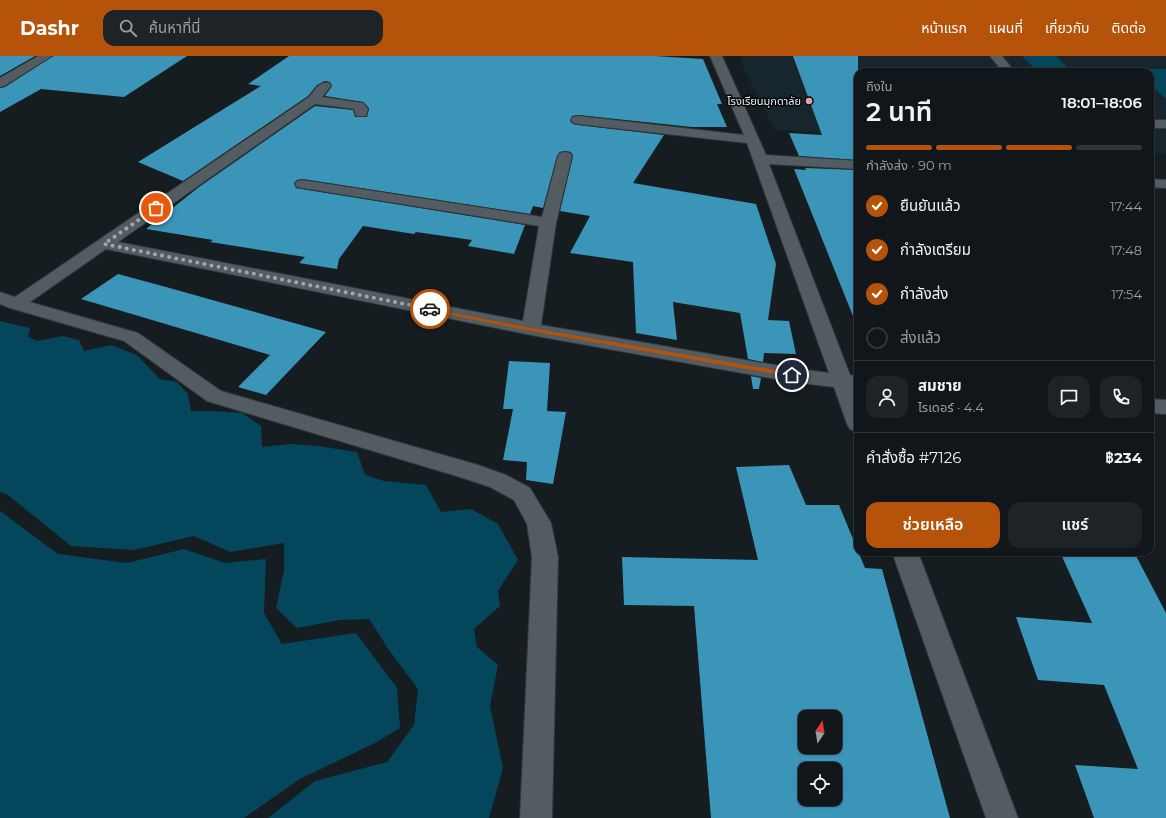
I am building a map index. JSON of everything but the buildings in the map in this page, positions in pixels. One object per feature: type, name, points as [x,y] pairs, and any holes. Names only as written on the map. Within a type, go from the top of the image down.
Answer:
[{"type":"street","points":[[0,83],[46,56]]},
{"type":"street","points":[[716,56],[753,140],[850,382],[854,403]]},
{"type":"street","points":[[996,56],[1006,68]]},
{"type":"street","points":[[8,300],[104,244],[313,100],[324,86]]},
{"type":"street","points":[[313,100],[358,106],[362,109],[361,113]]},
{"type":"street","points":[[578,120],[753,140]]},
{"type":"street","points":[[1154,124],[1166,124]]},
{"type":"street","points":[[531,330],[548,223],[565,156]]},
{"type":"street","points":[[760,159],[854,165]]},
{"type":"street","points":[[1154,183],[1166,184]]},
{"type":"street","points":[[302,184],[548,223]]},
{"type":"street","points":[[104,244],[531,330],[792,375],[850,382]]},
{"type":"street","points":[[8,300],[131,337],[214,396],[470,471],[498,481],[522,494],[539,523],[545,558],[536,818]]},
{"type":"street","points":[[1154,406],[1166,407]]},
{"type":"street","points":[[906,556],[1002,818]]},
{"type":"shaded area","name":"โรงเรียนมุกดาลัย","points":[[740,56],[1166,56],[1166,154],[1154,153],[1154,68],[854,68],[854,135],[775,130],[744,70]]},
{"type":"shaded area","points":[[1022,56],[1056,56],[1068,68],[1034,68]]},
{"type":"shaded area","points":[[1154,69],[1166,69],[1166,99],[1154,88]]},
{"type":"shaded area","points":[[0,321],[30,328],[28,337],[37,341],[63,336],[79,340],[84,351],[111,345],[137,355],[160,379],[177,382],[188,394],[191,411],[242,413],[261,426],[262,447],[290,444],[318,446],[357,452],[365,475],[384,481],[426,485],[441,512],[471,509],[498,524],[518,560],[498,591],[500,606],[474,629],[477,647],[498,665],[490,706],[503,768],[489,818],[268,818],[315,781],[387,762],[414,725],[418,689],[389,650],[369,619],[340,620],[297,628],[276,608],[284,571],[284,543],[230,552],[194,536],[134,550],[71,546],[8,495],[0,492]]},
{"type":"shaded area","points":[[0,511],[58,554],[127,563],[184,549],[225,563],[266,559],[264,613],[282,644],[356,633],[397,688],[400,728],[375,743],[300,779],[244,818],[0,818]]},
{"type":"way so far","points":[[156,208],[104,244],[430,309]]},
{"type":"place","name":"โรงเรียนมุกดาลัย","points":[[809,101]]},
{"type":"route","points":[[430,309],[531,330],[792,375]]}]
